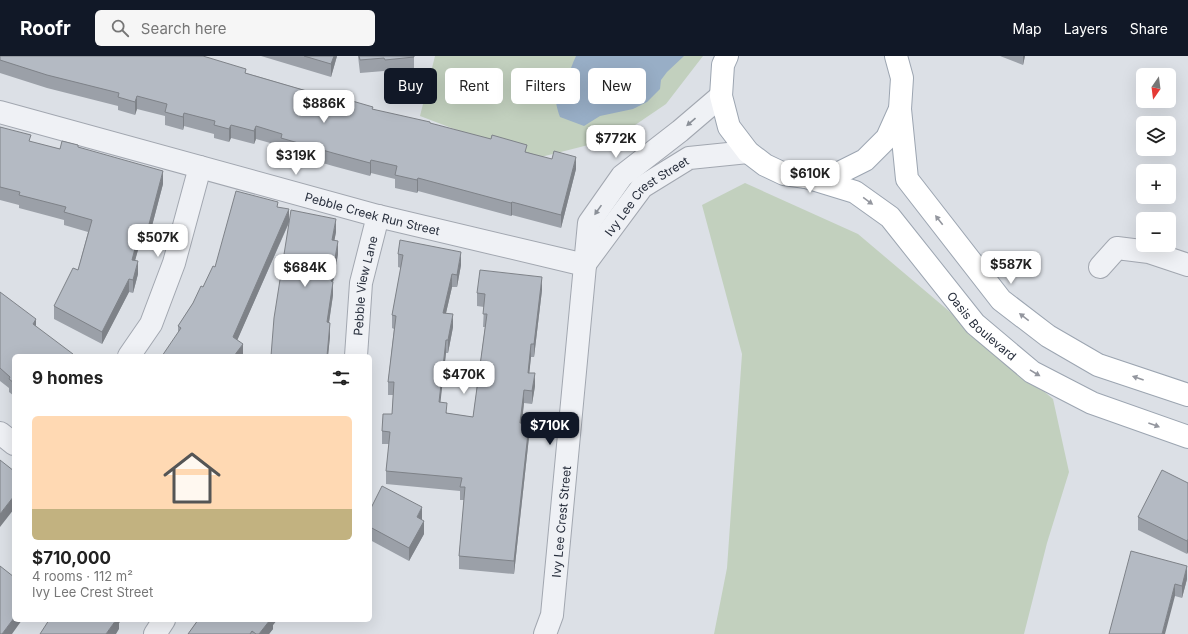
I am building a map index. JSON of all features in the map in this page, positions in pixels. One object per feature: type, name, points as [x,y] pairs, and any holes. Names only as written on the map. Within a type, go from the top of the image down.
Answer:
[{"type":"main road","name":"Oasis Boulevard","points":[[727,56],[723,65],[721,96],[729,126],[748,152],[765,165],[784,174],[806,177],[855,192],[890,217],[975,324],[1032,372],[1092,403],[1188,437]]},
{"type":"main road","name":"Oasis Boulevard","points":[[896,56],[902,78],[900,109],[906,179],[1001,300],[1048,336],[1098,365],[1188,395]]},
{"type":"main road","name":"Oasis Boulevard","points":[[806,177],[837,174],[865,160],[887,138],[900,109]]},
{"type":"street","name":"Ivy Lee Crest Street","points":[[545,634],[552,615],[589,223],[622,176],[680,131],[721,96]]},
{"type":"street","name":"Pebble Creek Run Street","points":[[0,112],[378,216],[585,265]]},
{"type":"street","name":"Ivy Lee Crest Street","points":[[585,265],[642,187],[689,158],[748,152]]},
{"type":"street","points":[[130,354],[151,324],[174,263],[200,167]]},
{"type":"street","name":"Pebble View Lane","points":[[356,354],[361,283],[378,216]]},
{"type":"street","points":[[1100,267],[1117,248],[1149,252],[1188,265]]},
{"type":"street","points":[[0,433],[12,442]]},
{"type":"street","points":[[154,634],[163,622]]},
{"type":"green space","points":[[435,56],[703,56],[666,104],[616,138],[533,159],[420,116],[423,104],[437,104],[437,68],[432,68]]},
{"type":"green space","points":[[745,183],[858,234],[1053,399],[1069,472],[1047,543],[1024,634],[714,634],[727,568],[742,354],[702,205]]},
{"type":"water","points":[[576,56],[684,56],[667,72],[661,80],[660,89],[646,102],[646,68],[588,68],[588,104],[643,104],[633,109],[600,116],[584,126],[560,117],[557,104],[580,104],[580,68],[571,68]]},
{"type":"building","points":[[0,56],[203,56],[246,69],[245,73],[341,101],[342,98],[373,107],[372,109],[430,122],[491,139],[492,135],[527,145],[525,152],[552,159],[554,151],[576,157],[561,215],[418,178],[417,180],[395,175],[397,166],[371,160],[370,163],[333,153],[281,138],[282,134],[256,126],[254,131],[231,125],[229,129],[214,125],[215,121],[184,113],[183,117],[165,112],[167,104],[137,96],[135,102],[118,97],[119,93],[47,75],[0,60]]},
{"type":"building","points":[[304,56],[334,56],[331,64]]},
{"type":"building","points":[[359,56],[414,57],[385,60],[384,58],[360,60]]},
{"type":"building","points":[[0,127],[31,135],[29,141],[60,149],[62,141],[163,171],[148,228],[141,226],[132,260],[138,261],[133,280],[129,279],[102,332],[54,306],[73,268],[78,270],[92,220],[64,212],[66,207],[19,195],[20,192],[0,187]]},
{"type":"building","points":[[236,191],[278,202],[277,207],[289,209],[233,337],[243,344],[236,354],[163,354],[181,328],[178,326],[193,303],[201,286],[203,287],[213,266],[215,267]]},
{"type":"building","points":[[291,210],[336,219],[332,240],[338,241],[331,281],[333,282],[327,322],[330,323],[327,354],[271,354],[274,318]]},
{"type":"building","points":[[400,240],[461,252],[457,275],[452,274],[443,313],[453,314],[448,340],[446,340],[439,402],[447,403],[446,413],[473,417],[487,314],[483,314],[485,294],[477,293],[480,270],[542,277],[534,344],[531,344],[528,373],[535,373],[532,391],[524,390],[520,423],[529,424],[514,561],[459,556],[465,487],[460,487],[462,478],[386,471],[390,432],[382,431],[383,414],[392,414],[394,382],[388,382],[396,316],[392,315],[403,255],[398,254]]},
{"type":"building","points":[[0,292],[36,319],[33,324],[73,354],[12,354],[12,381],[9,379],[10,377],[0,368]]},
{"type":"building","points":[[0,460],[12,469],[12,499],[0,514]]},
{"type":"building","points":[[1162,470],[1188,483],[1187,541],[1138,517]]},
{"type":"building","points":[[382,486],[422,507],[417,517],[424,521],[409,548],[372,528],[372,506]]},
{"type":"building","points":[[1131,551],[1187,566],[1182,586],[1175,584],[1162,634],[1109,634]]},
{"type":"building","points":[[0,566],[12,575],[12,621],[2,634],[0,634]]},
{"type":"building","points":[[48,622],[115,622],[106,634],[40,634]]},
{"type":"building","points":[[197,622],[268,622],[259,634],[252,631],[250,634],[188,634]]}]
